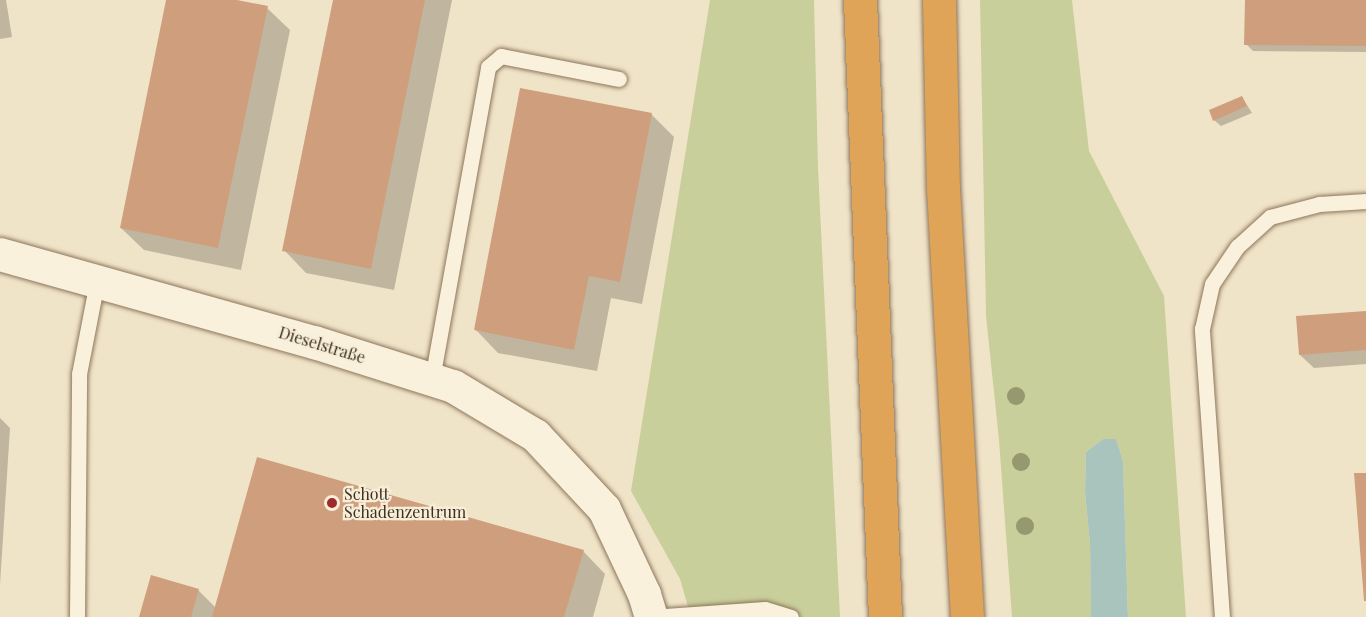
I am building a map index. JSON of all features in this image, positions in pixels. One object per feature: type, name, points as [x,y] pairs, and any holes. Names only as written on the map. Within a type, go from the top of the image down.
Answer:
[{"type":"highway","points":[[860,0],[885,617]]},
{"type":"highway","points":[[939,0],[943,188],[967,617]]},
{"type":"street","name":"Dieselstraße","points":[[0,254],[314,342],[453,386],[535,435],[604,509],[644,594],[651,617]]},
{"type":"lane","points":[[432,379],[488,67],[501,56],[619,79]]},
{"type":"lane","points":[[1222,617],[1202,329],[1212,284],[1237,246],[1270,217],[1319,204],[1366,201]]},
{"type":"lane","points":[[77,617],[79,374],[97,281]]},
{"type":"lane","points":[[651,617],[765,609],[791,617]]},
{"type":"green space","points":[[710,0],[814,0],[818,168],[840,617],[691,617],[680,579],[631,491]]},
{"type":"green space","points":[[980,0],[1072,0],[1089,151],[1164,296],[1186,617],[1128,617],[1123,461],[1116,439],[1103,439],[1086,452],[1085,492],[1090,544],[1091,617],[1012,617],[999,440],[986,316]]},
{"type":"water","points":[[1103,439],[1116,439],[1123,461],[1128,617],[1091,617],[1090,544],[1085,492],[1086,452]]},
{"type":"building","points":[[166,0],[237,0],[268,6],[218,248],[120,228]]},
{"type":"building","points":[[333,0],[425,0],[371,269],[282,251]]},
{"type":"building","points":[[1245,0],[1366,0],[1366,46],[1244,45]]},
{"type":"building","points":[[520,88],[652,113],[620,282],[589,276],[574,350],[474,330]]},
{"type":"building","points":[[1242,96],[1247,106],[1213,121],[1209,110]]},
{"type":"building","points":[[1366,311],[1366,350],[1299,355],[1296,316]]},
{"type":"building","name":"Schott Schadenzentrum","points":[[257,457],[584,550],[564,617],[212,617]]},
{"type":"building","points":[[1354,473],[1366,473],[1366,601],[1364,601]]},
{"type":"building","points":[[151,575],[199,589],[191,617],[139,617]]},
{"type":"place","name":"Schott Schadenzentrum","points":[[332,503]]}]
